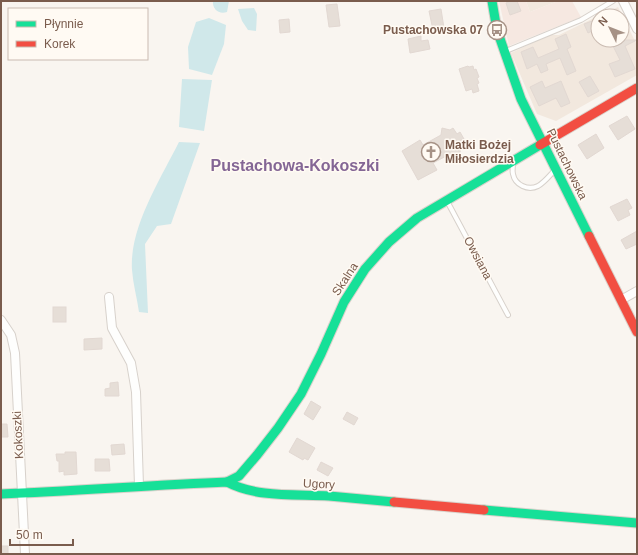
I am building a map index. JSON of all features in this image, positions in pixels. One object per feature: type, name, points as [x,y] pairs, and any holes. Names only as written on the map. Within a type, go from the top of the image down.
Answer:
[{"type":"street","name":"Pustachowska","points":[[492,1],[497,30],[521,99],[637,332]]},
{"type":"street","points":[[623,1],[637,29]]},
{"type":"street","name":"Skalna","points":[[227,482],[239,476],[257,455],[278,428],[301,394],[344,302],[365,269],[389,242],[417,218],[637,88]]},
{"type":"street","points":[[621,300],[637,291]]},
{"type":"street","points":[[109,297],[112,328],[131,362],[136,392],[139,486]]},
{"type":"street","name":"Kokoszki","points":[[1,320],[11,334],[15,352],[25,554]]},
{"type":"street","name":"Ugory","points":[[1,494],[82,491],[139,486],[227,482],[238,488],[266,493],[329,496],[637,523]]},
{"type":"lane","points":[[504,52],[581,20],[613,1]]},
{"type":"lane","points":[[513,162],[513,173],[516,181],[521,186],[529,188],[538,186],[556,169]]},
{"type":"lane","name":"Owsiana","points":[[447,201],[508,315]]},
{"type":"shaded area","points":[[499,1],[526,1],[530,12],[558,1],[572,1],[581,17],[509,46]]},
{"type":"shaded area","points":[[526,1],[558,1],[530,12]]},
{"type":"shaded area","points":[[590,20],[590,48],[630,48],[630,31],[637,45],[637,75],[556,121],[537,114],[511,53],[549,35],[559,35]]},
{"type":"water","points":[[213,1],[229,1],[227,12],[221,13],[217,11],[214,7]]},
{"type":"water","points":[[254,8],[257,14],[256,31],[248,30],[242,21],[238,9]]},
{"type":"water","points":[[209,18],[226,25],[224,44],[212,75],[189,69],[188,47],[196,22]]},
{"type":"water","points":[[182,79],[212,80],[204,131],[179,127]]},
{"type":"water","points":[[179,142],[200,143],[171,224],[157,226],[145,244],[148,313],[139,312],[132,270],[132,254],[136,237],[155,187]]},
{"type":"building","points":[[510,1],[517,1],[521,11],[510,15],[506,3]]},
{"type":"building","points":[[337,4],[340,26],[329,27],[326,5]]},
{"type":"building","points":[[441,9],[444,28],[433,30],[429,11]]},
{"type":"building","points":[[289,19],[290,32],[280,33],[279,20]]},
{"type":"building","points":[[590,22],[590,32],[588,33],[584,24]]},
{"type":"building","points":[[566,34],[571,47],[567,49],[576,71],[567,75],[560,58],[546,64],[548,70],[541,73],[537,64],[527,69],[521,52],[533,47],[538,58],[559,49],[555,39]]},
{"type":"building","points":[[421,36],[421,41],[428,40],[430,49],[410,53],[408,39]]},
{"type":"building","points":[[630,40],[637,40],[630,44]]},
{"type":"building","points":[[614,48],[626,48],[635,69],[615,77],[609,64],[620,60]]},
{"type":"building","points":[[473,66],[474,70],[476,69],[479,77],[477,78],[479,83],[477,84],[479,91],[473,93],[472,89],[466,91],[459,69]]},
{"type":"building","points":[[590,76],[599,91],[588,97],[579,82]]},
{"type":"building","points":[[542,81],[545,88],[561,81],[570,103],[561,107],[556,98],[539,106],[530,87]]},
{"type":"building","points":[[627,116],[635,129],[618,140],[609,126]]},
{"type":"building","name":"Matki Bożej Miłosierdzia","points":[[442,128],[450,130],[453,128],[457,134],[460,132],[464,139],[460,141],[463,147],[461,148],[459,156],[450,154],[433,163],[437,170],[418,180],[402,151],[420,140],[423,145],[441,135]]},
{"type":"building","points":[[596,134],[604,148],[587,159],[578,145]]},
{"type":"building","points":[[627,199],[632,208],[628,210],[630,215],[618,221],[610,207]]},
{"type":"building","points":[[637,231],[637,244],[626,249],[621,240]]},
{"type":"building","points":[[53,307],[66,307],[66,322],[53,322]]},
{"type":"building","points":[[102,338],[102,349],[84,350],[84,339]]},
{"type":"building","points":[[118,382],[119,396],[105,396],[105,389],[110,388],[110,383]]},
{"type":"building","points":[[311,401],[321,407],[313,420],[304,414]]},
{"type":"building","points":[[347,412],[358,418],[354,425],[343,419]]},
{"type":"building","points":[[1,424],[7,424],[8,437],[1,437]]},
{"type":"building","points":[[297,438],[315,448],[308,460],[304,458],[303,460],[289,452]]},
{"type":"building","points":[[124,444],[125,454],[112,455],[111,445]]},
{"type":"building","points":[[65,452],[76,452],[77,474],[64,475],[64,471],[59,472],[59,461],[57,461],[56,454],[65,454]]},
{"type":"building","points":[[95,459],[109,459],[110,471],[95,471]]},
{"type":"building","points":[[321,462],[333,468],[328,476],[317,470]]},
{"type":"building","points":[[1,546],[8,546],[8,554],[1,554]]},
{"type":"traffic: fast","points":[[492,1],[497,30],[521,99],[589,236]]},
{"type":"traffic: fast","points":[[227,482],[239,476],[257,455],[278,428],[301,394],[344,302],[365,269],[389,242],[417,218],[540,145]]},
{"type":"traffic: fast","points":[[1,494],[227,482],[251,491],[264,493],[329,496],[394,502]]},
{"type":"traffic: fast","points":[[484,510],[637,523]]},
{"type":"traffic: jam","points":[[540,145],[637,88]]},
{"type":"traffic: jam","points":[[589,236],[637,332]]},
{"type":"traffic: jam","points":[[394,502],[484,510]]},
{"type":"place","name":"Pustachowska 07","points":[[497,30]]},
{"type":"place","name":"Matki Bożej Miłosierdzia","points":[[431,152]]},
{"type":"district","name":"Pustachowa-Kokoszki","points":[[295,165]]}]
